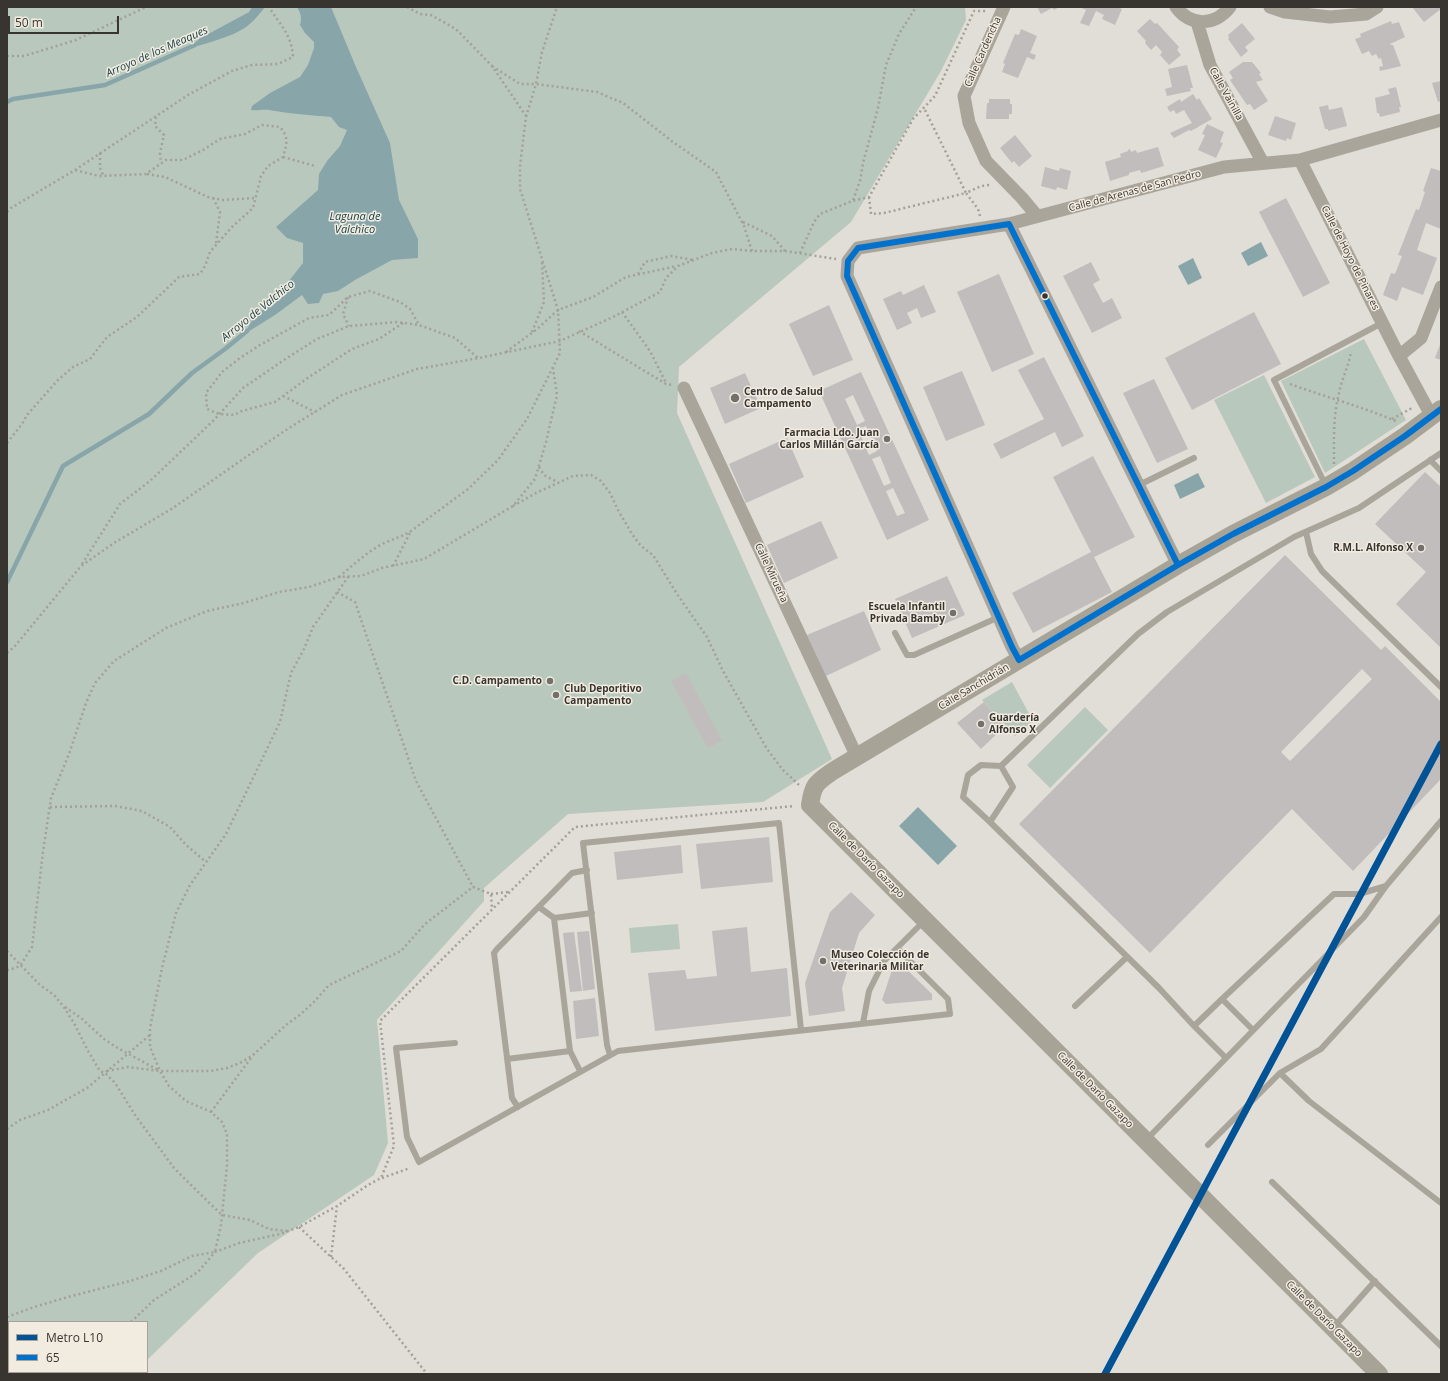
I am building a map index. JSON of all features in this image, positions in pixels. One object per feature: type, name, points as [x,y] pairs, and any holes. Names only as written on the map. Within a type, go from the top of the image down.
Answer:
[{"type":"street","points":[[1176,7],[1181,13],[1197,22],[1207,22],[1216,19],[1225,13],[1230,7]]},
{"type":"street","points":[[1270,7],[1285,12],[1330,17],[1366,14],[1377,7]]},
{"type":"street","name":"Calle Cardencha","points":[[1003,9],[964,96],[969,123],[986,161],[1022,198],[1037,216]]},
{"type":"street","name":"Calle Vainilla","points":[[1197,22],[1210,64],[1263,163]]},
{"type":"street","name":"Calle de Arenas de San Pedro","points":[[848,261],[858,248],[1009,224],[1224,167],[1300,160],[1441,120]]},
{"type":"street","name":"Calle de Hoyo de Pinares","points":[[1300,160],[1398,356],[1436,413]]},
{"type":"street","points":[[1009,224],[1178,565]]},
{"type":"street","points":[[848,261],[847,276],[1019,660]]},
{"type":"street","points":[[1398,356],[1421,338],[1441,287]]},
{"type":"street","name":"Calle Mirueña","points":[[684,388],[857,757]]},
{"type":"street","name":"Calle Sanchidrián","points":[[810,805],[812,790],[818,782],[857,757],[1178,565],[1233,534],[1331,485],[1353,472],[1436,413]]},
{"type":"street","name":"Calle de Darío Gazapo","points":[[810,805],[1379,1374]]},
{"type":"lane","points":[[1331,485],[1274,380],[1382,323]]},
{"type":"lane","points":[[1226,1058],[1127,957],[963,797],[968,775],[981,765],[1000,766],[1138,634],[1167,612],[1294,537],[1359,508],[1441,453]]},
{"type":"lane","points":[[1139,485],[1194,458]]},
{"type":"lane","points":[[1430,460],[1441,471]]},
{"type":"lane","points":[[1306,532],[1311,554],[1322,571],[1441,687]]},
{"type":"lane","points":[[895,633],[907,655],[914,655],[999,617]]},
{"type":"lane","points":[[990,822],[1013,787],[1000,766]]},
{"type":"lane","points":[[1146,1141],[1364,917],[1386,886],[1441,821]]},
{"type":"lane","points":[[610,1055],[607,1045],[584,843],[779,823],[801,1030]]},
{"type":"lane","points":[[518,1107],[512,1098],[494,953],[497,948],[572,873],[587,870]]},
{"type":"lane","points":[[1194,1026],[1334,894],[1359,894],[1386,886]]},
{"type":"lane","points":[[539,907],[554,918],[592,914]]},
{"type":"lane","points":[[1208,1145],[1280,1074],[1321,1049],[1441,917]]},
{"type":"lane","points":[[554,918],[570,1051],[580,1071]]},
{"type":"lane","points":[[863,1023],[869,991],[884,961],[925,920]]},
{"type":"lane","points":[[455,1043],[396,1048],[407,1137],[419,1162],[618,1051],[950,1014],[948,999],[897,948]]},
{"type":"lane","points":[[1074,1006],[1127,957]]},
{"type":"lane","points":[[1222,999],[1253,1030]]},
{"type":"lane","points":[[507,1059],[570,1051]]},
{"type":"lane","points":[[1280,1074],[1309,1101],[1441,1203]]},
{"type":"lane","points":[[1272,1182],[1441,1346]]},
{"type":"lane","points":[[1333,1328],[1375,1281]]},
{"type":"path","points":[[7,56],[24,56],[76,40],[146,7]]},
{"type":"path","points":[[7,212],[11,208],[75,170],[188,95],[232,71],[252,65],[278,64],[293,57],[287,33],[270,7]]},
{"type":"path","points":[[407,7],[420,14],[432,15],[456,29],[492,66],[526,117]]},
{"type":"path","points":[[339,577],[359,559],[383,544],[411,531],[468,489],[498,460],[527,419],[560,353],[558,310],[520,189],[520,166],[526,117],[536,84],[542,52],[558,7]]},
{"type":"path","points":[[852,201],[860,181],[863,163],[878,108],[886,65],[899,34],[916,7]]},
{"type":"path","points":[[1003,9],[974,11],[935,96],[913,119],[869,197],[871,214],[884,213],[966,193],[980,186],[1007,183]]},
{"type":"path","points":[[492,66],[520,84],[536,84],[597,92],[622,103],[673,142],[716,172],[742,222],[752,251]]},
{"type":"path","points":[[924,108],[966,193],[978,209],[983,228]]},
{"type":"path","points":[[156,116],[155,126],[164,135],[160,153],[161,163]]},
{"type":"path","points":[[7,443],[27,415],[58,380],[73,367],[90,359],[106,337],[137,317],[179,277],[200,274],[205,266],[210,252],[232,227],[253,208],[261,176],[268,166],[283,157],[286,146],[286,135],[280,127],[262,125],[245,134],[220,139],[183,160],[166,160],[146,174]]},
{"type":"path","points":[[100,153],[100,168],[103,175]]},
{"type":"path","points":[[283,157],[315,166]]},
{"type":"path","points":[[75,170],[103,175],[146,174],[165,177],[213,198],[222,200],[255,198]]},
{"type":"path","points":[[800,253],[814,222],[820,214],[852,201],[869,197]]},
{"type":"path","points":[[213,198],[220,212],[216,245]]},
{"type":"path","points":[[742,222],[772,236],[785,251]]},
{"type":"path","points":[[504,353],[558,310],[594,297],[626,277],[678,266],[712,253],[732,249],[752,251],[785,251],[848,261]]},
{"type":"path","points":[[638,275],[645,262],[671,256],[694,260]]},
{"type":"path","points":[[531,333],[544,302],[542,258]]},
{"type":"path","points":[[81,566],[114,543],[173,508],[246,457],[342,395],[417,369],[560,341],[622,312],[660,292],[666,278],[678,266]]},
{"type":"path","points":[[404,323],[379,339],[352,349],[309,377],[275,402],[242,411],[234,415],[219,414],[207,409],[206,393],[222,372],[260,345],[309,318],[329,315],[348,297],[370,291],[400,302],[410,309],[419,325]]},
{"type":"path","points":[[348,297],[344,314],[349,326]]},
{"type":"path","points":[[579,331],[666,384],[650,351],[622,312]]},
{"type":"path","points":[[7,653],[15,646],[81,566],[120,504],[150,481],[219,414],[243,388],[317,339],[349,326],[372,323],[404,323],[419,325],[455,338],[479,358]]},
{"type":"path","points":[[1331,485],[1334,422],[1337,401],[1355,338]]},
{"type":"path","points":[[7,970],[20,966],[32,947],[42,852],[51,798],[69,754],[86,703],[95,683],[114,661],[166,628],[207,611],[244,603],[279,592],[309,587],[339,577],[361,576],[382,568],[424,559],[513,506],[535,479],[557,395],[553,368]]},
{"type":"path","points":[[1274,380],[1282,381],[1392,419],[1400,423],[1405,436]]},
{"type":"path","points":[[283,396],[315,412]]},
{"type":"path","points":[[1392,419],[1413,408]]},
{"type":"path","points":[[538,467],[544,475],[559,483]]},
{"type":"path","points":[[393,566],[411,531]]},
{"type":"path","points":[[132,1321],[154,1300],[198,1272],[216,1252],[222,1215],[227,1165],[227,1134],[222,1122],[211,1112],[186,1101],[169,1086],[160,1071],[150,1047],[150,1028],[162,968],[176,914],[190,885],[226,834],[280,722],[291,673],[304,650],[312,626],[348,577]]},
{"type":"path","points":[[337,592],[355,602],[416,781],[473,887],[491,894],[509,892]]},
{"type":"path","points":[[381,1178],[394,1146],[380,1021],[575,826],[810,805]]},
{"type":"path","points":[[50,807],[115,806],[142,811],[170,827],[186,845],[206,862]]},
{"type":"path","points":[[211,1112],[252,1056],[286,1025],[301,1014],[329,985],[400,951],[425,924],[473,887]]},
{"type":"path","points":[[491,894],[492,908]]},
{"type":"path","points":[[7,951],[20,966],[40,985],[54,995],[63,1006],[100,1071],[106,1072],[128,1067],[160,1071],[210,1071],[227,1068],[252,1056]]},
{"type":"path","points":[[63,1006],[81,1018],[104,1039],[160,1071]]},
{"type":"path","points":[[7,1129],[20,1120],[48,1110],[87,1088],[150,1035]]},
{"type":"path","points":[[106,1072],[174,1168],[222,1215],[250,1220],[269,1229],[288,1231]]},
{"type":"path","points":[[7,1317],[68,1297],[130,1281],[161,1270],[192,1256],[216,1252],[239,1243],[300,1227],[381,1178],[410,1168]]},
{"type":"path","points":[[331,1257],[337,1206]]},
{"type":"path","points":[[300,1227],[344,1269],[427,1374]]},
{"type":"green space","points":[[7,7],[965,7],[966,20],[941,71],[851,222],[679,367],[677,413],[832,759],[763,802],[568,814],[484,888],[484,901],[377,1020],[388,1143],[374,1175],[258,1253],[148,1359],[148,1321],[8,1321],[8,1373],[134,1373],[132,1374],[7,1374]]},
{"type":"green space","points":[[1364,339],[1406,420],[1325,473],[1281,381]]},
{"type":"green space","points":[[1264,375],[1315,477],[1266,503],[1214,400]]},
{"type":"green space","points":[[1012,682],[1033,721],[1015,736],[982,700]]},
{"type":"green space","points":[[1085,707],[1108,730],[1050,788],[1027,765]]},
{"type":"green space","points":[[678,924],[680,949],[631,953],[629,928]]},
{"type":"water","points":[[252,7],[265,7],[246,27],[228,36],[202,45],[191,47],[199,39],[249,12]]},
{"type":"water","name":"Laguna de Valchico","points":[[297,7],[331,7],[390,143],[399,200],[418,239],[418,258],[392,260],[338,291],[323,294],[319,303],[308,304],[302,295],[275,315],[243,335],[257,313],[280,300],[288,282],[303,263],[303,243],[287,238],[276,227],[318,190],[319,174],[327,161],[340,146],[347,130],[339,127],[331,117],[267,110],[251,110],[252,106],[270,93],[300,77],[308,65],[314,48],[314,42],[305,33],[300,25],[301,16]]},
{"type":"water","points":[[1261,242],[1268,256],[1248,266],[1241,253]]},
{"type":"water","points":[[1193,258],[1202,278],[1188,285],[1178,266]]},
{"type":"water","points":[[1198,473],[1205,487],[1180,499],[1174,485]]},
{"type":"water","points":[[918,807],[957,846],[938,865],[899,826]]},
{"type":"building","points":[[1037,7],[1060,7],[1054,10],[1052,8],[1041,14]]},
{"type":"building","points":[[1079,7],[1117,7],[1122,9],[1115,25],[1102,19],[1104,15],[1096,11],[1089,26],[1080,23],[1086,10]]},
{"type":"building","points":[[1412,7],[1441,7],[1441,9],[1424,22]]},
{"type":"building","points":[[1150,19],[1155,24],[1157,23],[1179,47],[1177,50],[1181,55],[1169,65],[1160,55],[1162,52],[1156,45],[1151,50],[1145,43],[1146,41],[1137,31]]},
{"type":"building","points":[[1391,21],[1392,24],[1399,22],[1405,37],[1390,44],[1393,45],[1401,66],[1380,71],[1379,67],[1383,66],[1381,58],[1379,59],[1376,54],[1372,56],[1369,51],[1362,54],[1355,39],[1361,37],[1360,34]]},
{"type":"building","points":[[1242,23],[1255,39],[1245,47],[1248,51],[1241,57],[1228,39],[1228,35]]},
{"type":"building","points":[[1021,29],[1037,36],[1030,53],[1036,55],[1034,60],[1027,57],[1018,78],[1002,72],[1005,64],[1003,63],[1015,34],[1019,35]]},
{"type":"building","points":[[1243,62],[1252,62],[1261,73],[1259,74],[1263,80],[1256,82],[1268,101],[1254,110],[1250,104],[1247,105],[1230,80],[1233,78],[1229,72]]},
{"type":"building","points":[[1187,65],[1193,88],[1190,88],[1191,91],[1167,96],[1165,89],[1172,87],[1168,69]]},
{"type":"building","points":[[1441,81],[1441,101],[1438,102],[1432,83]]},
{"type":"building","points":[[1396,87],[1401,107],[1399,107],[1400,112],[1380,117],[1379,113],[1377,113],[1375,98],[1390,94],[1388,89]]},
{"type":"building","points":[[1193,94],[1197,100],[1199,98],[1212,119],[1191,131],[1189,130],[1174,138],[1170,133],[1192,123],[1184,110],[1176,114],[1174,110],[1170,112],[1167,107],[1180,99],[1181,102]]},
{"type":"building","points":[[989,99],[1010,99],[1010,104],[1012,104],[1012,114],[1009,114],[1009,119],[986,119],[987,103],[989,103]]},
{"type":"building","points":[[1328,105],[1329,110],[1342,107],[1347,126],[1328,131],[1328,129],[1325,129],[1319,107]]},
{"type":"building","points":[[1275,116],[1296,123],[1291,140],[1287,138],[1286,141],[1268,135]]},
{"type":"building","points":[[1207,124],[1224,132],[1220,142],[1223,143],[1216,158],[1198,150],[1205,135],[1202,134]]},
{"type":"building","points":[[1015,135],[1032,156],[1019,167],[1014,161],[1012,163],[1000,148]]},
{"type":"building","points":[[1158,147],[1164,166],[1141,173],[1140,170],[1129,173],[1129,175],[1110,181],[1105,162],[1121,157],[1120,154],[1130,149],[1131,152],[1136,150],[1137,153]]},
{"type":"building","points":[[1045,167],[1059,171],[1060,168],[1071,171],[1067,190],[1057,187],[1056,190],[1041,186]]},
{"type":"building","points":[[1431,168],[1441,171],[1441,229],[1426,223],[1417,250],[1437,258],[1423,295],[1402,287],[1397,301],[1383,295],[1391,273],[1395,274],[1402,256],[1398,255],[1416,209],[1419,210],[1425,192],[1423,191]]},
{"type":"building","points":[[1286,198],[1330,283],[1303,297],[1259,212]]},
{"type":"building","points":[[1091,262],[1100,280],[1093,284],[1103,303],[1112,298],[1122,318],[1092,333],[1063,276]]},
{"type":"building","points":[[999,274],[1034,354],[992,372],[957,292]]},
{"type":"building","points":[[924,285],[936,312],[921,318],[917,308],[907,313],[912,323],[897,330],[883,299],[901,291],[903,295]]},
{"type":"building","points":[[829,305],[853,360],[813,376],[789,324]]},
{"type":"building","points":[[1254,312],[1281,364],[1192,410],[1165,358]]},
{"type":"building","points":[[1441,342],[1441,360],[1435,358]]},
{"type":"building","points":[[1044,357],[1084,436],[1062,447],[1055,432],[1001,459],[993,444],[1044,419],[1018,370]]},
{"type":"building","points":[[962,371],[985,425],[946,441],[923,387]]},
{"type":"building","points":[[861,372],[929,520],[887,540],[819,391]],"holes":[[[853,395],[865,421],[857,425],[845,399]],[[866,426],[877,451],[869,455],[858,429]],[[880,456],[891,483],[884,486],[872,459]],[[893,488],[905,513],[897,516],[886,491]]]},
{"type":"building","name":"Centro de Salud Campamento","points":[[745,373],[761,408],[725,424],[710,388]]},
{"type":"building","points":[[1154,379],[1188,449],[1157,463],[1123,393]]},
{"type":"building","points":[[787,438],[804,477],[746,503],[729,464]]},
{"type":"building","points":[[1093,456],[1135,537],[1094,557],[1112,592],[1033,633],[1012,593],[1091,552],[1053,477]]},
{"type":"building","name":"R.M.L. Alfonso X","points":[[1425,472],[1441,487],[1441,648],[1396,604],[1426,572],[1375,524]]},
{"type":"building","points":[[821,521],[838,558],[784,583],[767,545]]},
{"type":"building","points":[[1285,555],[1381,650],[1385,646],[1441,702],[1441,779],[1353,871],[1292,809],[1150,953],[1019,824]],"holes":[[[1362,669],[1372,679],[1290,761],[1281,752]]]},
{"type":"building","points":[[947,576],[965,615],[912,638],[895,599]]},
{"type":"building","points":[[864,611],[881,650],[826,676],[807,635]]},
{"type":"building","points":[[686,673],[722,741],[708,748],[671,681]]},
{"type":"building","name":"Guardería Alfonso X","points":[[984,702],[1005,726],[981,749],[957,723]]},
{"type":"building","points":[[769,837],[773,882],[701,889],[696,844]]},
{"type":"building","points":[[681,845],[683,873],[617,880],[614,852]]},
{"type":"building","points":[[851,892],[875,915],[859,933],[842,988],[845,1011],[809,1016],[805,983],[830,912]]},
{"type":"building","points":[[747,927],[751,972],[787,968],[791,1016],[655,1031],[648,973],[685,970],[687,979],[717,976],[712,931]]},
{"type":"building","points":[[589,931],[595,989],[583,991],[577,932]]},
{"type":"building","points":[[574,932],[582,991],[570,992],[563,933]]},
{"type":"building","points":[[900,963],[932,994],[932,1000],[886,1004],[882,1000],[894,964]]},
{"type":"building","points":[[595,998],[599,1036],[576,1039],[573,1001]]},
{"type":"waterway","name":"Arroyo de los Meaques","points":[[7,102],[13,99],[105,85],[195,45]]},
{"type":"waterway","name":"Arroyo de Valchico","points":[[7,582],[63,466],[149,414],[192,373],[247,331]]},
{"type":"metro line","name":"L10","points":[[1105,1374],[1441,744]]},
{"type":"transit line","name":"65","points":[[1009,224],[1178,565],[1019,660],[847,276],[848,261],[858,248],[1009,224]]},
{"type":"transit line","name":"65","points":[[1178,565],[1233,534],[1326,487],[1353,471],[1405,436],[1441,409]]},
{"type":"place","name":"Centro de Salud Campamento","points":[[735,398]]},
{"type":"place","name":"Farmacia Ldo. Juan Carlos Millán García","points":[[887,439]]},
{"type":"place","name":"R.M.L. Alfonso X","points":[[1421,548]]},
{"type":"place","name":"Escuela Infantil Privada Bamby","points":[[953,613]]},
{"type":"place","name":"C.D. Campamento","points":[[550,681]]},
{"type":"place","name":"Club Deporitivo Campamento","points":[[556,695]]},
{"type":"place","name":"Guardería Alfonso X","points":[[981,724]]},
{"type":"place","name":"Museo Colección de Veterinaria Militar","points":[[823,961]]}]
